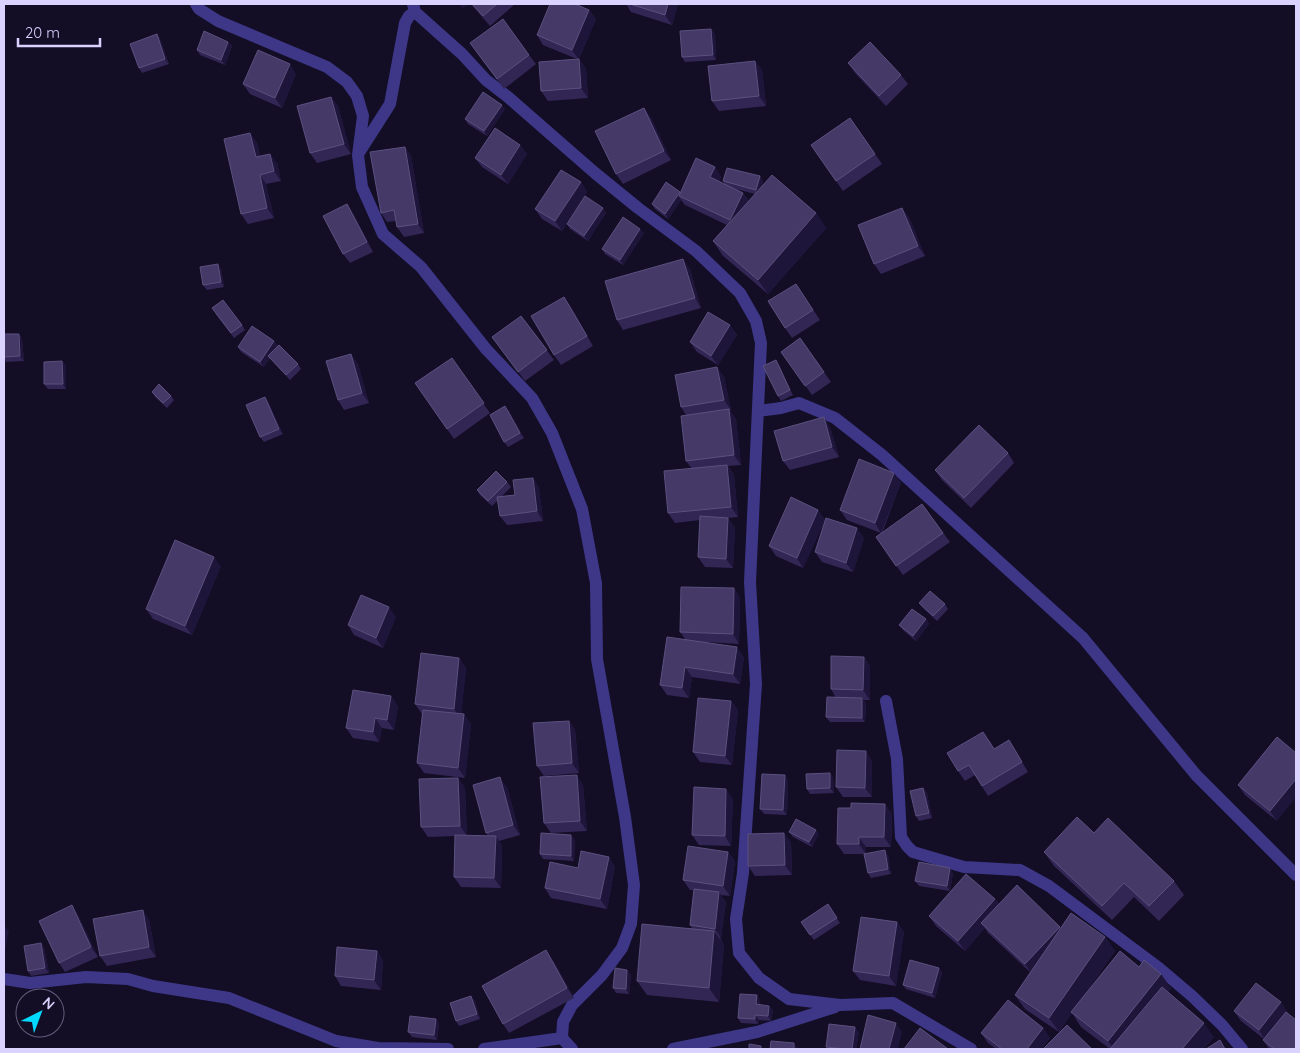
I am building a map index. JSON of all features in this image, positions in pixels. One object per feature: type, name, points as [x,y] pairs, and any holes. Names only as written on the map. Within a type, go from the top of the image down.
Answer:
[{"type":"street","points":[[196,4],[199,9],[218,21],[326,67],[347,82],[357,96],[363,116],[358,156],[362,187],[383,234],[421,267],[486,349],[532,398],[552,433],[582,509],[596,583],[597,659],[625,818],[634,885],[631,924],[622,948],[602,975],[572,1005],[563,1022],[562,1038],[572,1049]]},
{"type":"street","points":[[358,156],[390,104],[405,23],[414,8],[486,80],[624,196],[696,251],[740,293],[756,321],[762,343],[750,582],[756,684],[743,873],[736,919],[739,953],[759,978],[789,999],[840,1005],[893,1004],[971,1049]]},
{"type":"street","points":[[758,410],[780,408],[799,403],[835,418],[882,455],[1083,638],[1196,775],[1296,874]]},
{"type":"street","points":[[886,702],[898,759],[902,837],[913,852],[964,867],[1020,870],[1049,886],[1159,968],[1222,1025],[1242,1049]]},
{"type":"street","points":[[4,979],[30,983],[51,982],[78,977],[128,979],[153,986],[229,998],[336,1040],[378,1048],[448,1049]]},
{"type":"street","points":[[673,1049],[757,1032],[840,1005]]},
{"type":"street","points":[[484,1049],[562,1038]]},
{"type":"building","points":[[472,4],[497,4],[483,16]]},
{"type":"building","points":[[550,4],[575,4],[589,10],[572,50],[537,35]]},
{"type":"building","points":[[630,4],[668,4],[665,15]]},
{"type":"building","points":[[503,19],[529,55],[497,79],[470,43]]},
{"type":"building","points":[[711,29],[713,55],[682,57],[680,31]]},
{"type":"building","points":[[204,31],[228,42],[221,60],[197,50]]},
{"type":"building","points":[[157,34],[165,59],[139,68],[130,44]]},
{"type":"building","points":[[870,42],[901,75],[879,96],[848,63]]},
{"type":"building","points":[[258,50],[290,64],[275,98],[243,84]]},
{"type":"building","points":[[579,59],[581,88],[541,91],[539,62]]},
{"type":"building","points":[[755,61],[759,96],[712,101],[708,66]]},
{"type":"building","points":[[483,92],[502,105],[484,131],[465,119]]},
{"type":"building","points":[[331,97],[344,144],[310,153],[297,106]]},
{"type":"building","points":[[644,108],[664,151],[616,174],[595,131]]},
{"type":"building","points":[[850,118],[875,154],[836,181],[811,145]]},
{"type":"building","points":[[495,128],[520,145],[501,175],[475,158]]},
{"type":"building","points":[[250,133],[256,157],[270,154],[274,171],[260,175],[267,208],[241,214],[224,139]]},
{"type":"building","points":[[405,147],[418,224],[397,227],[394,210],[381,213],[370,152]]},
{"type":"building","points":[[696,158],[715,167],[710,177],[743,193],[730,220],[679,196]]},
{"type":"building","points":[[727,168],[760,176],[756,190],[723,181]]},
{"type":"building","points":[[561,170],[581,182],[555,221],[535,209]]},
{"type":"building","points":[[772,175],[816,213],[758,280],[713,241]]},
{"type":"building","points":[[666,182],[680,192],[665,214],[652,204]]},
{"type":"building","points":[[585,196],[603,208],[584,236],[567,224]]},
{"type":"building","points":[[347,204],[367,242],[343,254],[323,216]]},
{"type":"building","points":[[902,208],[918,246],[874,264],[858,225]]},
{"type":"building","points":[[623,217],[640,229],[620,260],[602,249]]},
{"type":"building","points":[[683,259],[695,298],[617,320],[605,281]]},
{"type":"building","points":[[218,264],[221,282],[203,285],[200,267]]},
{"type":"building","points":[[796,284],[813,310],[785,328],[768,301]]},
{"type":"building","points":[[564,297],[587,336],[554,355],[531,316]]},
{"type":"building","points":[[223,300],[242,325],[231,333],[212,308]]},
{"type":"building","points":[[708,312],[730,325],[711,356],[690,342]]},
{"type":"building","points":[[521,316],[547,350],[518,372],[492,337]]},
{"type":"building","points":[[252,326],[274,341],[260,362],[238,347]]},
{"type":"building","points":[[4,334],[19,334],[20,356],[4,357]]},
{"type":"building","points":[[800,338],[824,372],[805,386],[781,352]]},
{"type":"building","points":[[279,345],[298,364],[286,375],[268,356]]},
{"type":"building","points":[[351,354],[362,393],[338,400],[326,361]]},
{"type":"building","points":[[452,358],[484,403],[447,429],[415,383]]},
{"type":"building","points":[[776,360],[790,390],[778,396],[763,366]]},
{"type":"building","points":[[62,361],[63,384],[44,384],[44,362]]},
{"type":"building","points":[[717,367],[724,400],[681,407],[675,375]]},
{"type":"building","points":[[159,384],[171,396],[163,403],[152,392]]},
{"type":"building","points":[[265,397],[279,429],[260,437],[246,405]]},
{"type":"building","points":[[505,406],[520,433],[504,442],[490,415]]},
{"type":"building","points":[[729,409],[734,455],[686,461],[681,416]]},
{"type":"building","points":[[824,417],[832,447],[783,461],[774,431]]},
{"type":"building","points":[[979,425],[1008,453],[964,498],[935,470]]},
{"type":"building","points":[[859,459],[894,473],[875,523],[840,510]]},
{"type":"building","points":[[727,465],[731,507],[668,513],[664,471]]},
{"type":"building","points":[[496,471],[507,482],[488,501],[477,490]]},
{"type":"building","points":[[533,478],[537,511],[500,516],[497,497],[515,495],[513,480]]},
{"type":"building","points":[[791,497],[818,510],[797,558],[769,546]]},
{"type":"building","points":[[922,504],[943,533],[896,566],[876,537]]},
{"type":"building","points":[[700,516],[728,518],[726,559],[698,557]]},
{"type":"building","points":[[826,518],[857,528],[846,563],[815,552]]},
{"type":"building","points":[[175,540],[214,557],[185,626],[146,609]]},
{"type":"building","points":[[681,587],[734,588],[733,634],[680,632]]},
{"type":"building","points":[[930,591],[945,604],[933,616],[919,603]]},
{"type":"building","points":[[361,595],[389,607],[376,638],[348,625]]},
{"type":"building","points":[[912,609],[926,619],[913,636],[899,625]]},
{"type":"building","points":[[667,637],[737,647],[733,674],[685,667],[682,688],[660,685]]},
{"type":"building","points":[[421,653],[459,658],[454,709],[415,704]]},
{"type":"building","points":[[831,656],[864,657],[863,690],[831,689]]},
{"type":"building","points":[[353,690],[391,696],[387,720],[375,718],[373,732],[346,728]]},
{"type":"building","points":[[827,697],[862,698],[862,718],[826,717]]},
{"type":"building","points":[[698,698],[731,701],[725,756],[693,752]]},
{"type":"building","points":[[423,710],[464,714],[458,768],[417,763]]},
{"type":"building","points":[[569,721],[572,763],[537,766],[533,723]]},
{"type":"building","points":[[983,732],[994,749],[1009,740],[1022,762],[982,786],[969,765],[958,771],[947,753]]},
{"type":"building","points":[[1277,737],[1296,753],[1296,779],[1270,811],[1238,785]]},
{"type":"building","points":[[837,750],[866,751],[865,788],[836,787]]},
{"type":"building","points":[[830,773],[830,788],[807,789],[806,774]]},
{"type":"building","points":[[762,774],[785,775],[783,810],[760,809]]},
{"type":"building","points":[[577,775],[580,821],[544,823],[540,777]]},
{"type":"building","points":[[500,777],[513,825],[486,833],[473,785]]},
{"type":"building","points":[[458,778],[460,826],[421,827],[419,779]]},
{"type":"building","points":[[694,787],[726,789],[725,836],[692,835]]},
{"type":"building","points":[[923,788],[929,813],[916,816],[910,791]]},
{"type":"building","points":[[851,803],[885,804],[884,837],[859,837],[859,844],[837,844],[838,808],[851,808]]},
{"type":"building","points":[[1077,817],[1094,833],[1108,818],[1174,881],[1149,906],[1124,883],[1102,906],[1044,852]]},
{"type":"building","points":[[796,819],[816,830],[809,842],[789,832]]},
{"type":"building","points":[[541,833],[571,835],[571,856],[540,854]]},
{"type":"building","points":[[784,833],[785,865],[748,866],[748,834]]},
{"type":"building","points":[[455,835],[496,836],[494,878],[454,877]]},
{"type":"building","points":[[688,846],[728,852],[723,886],[683,880]]},
{"type":"building","points":[[885,850],[888,869],[868,873],[864,854]]},
{"type":"building","points":[[581,851],[609,857],[600,899],[545,888],[550,862],[578,868]]},
{"type":"building","points":[[919,862],[950,868],[947,886],[915,881]]},
{"type":"building","points":[[966,874],[995,899],[958,941],[929,916]]},
{"type":"building","points":[[1017,885],[1060,927],[1025,964],[981,923]]},
{"type":"building","points":[[694,889],[719,892],[715,929],[690,925]]},
{"type":"building","points":[[828,904],[837,918],[810,935],[801,922]]},
{"type":"building","points":[[72,905],[91,947],[59,963],[39,921]]},
{"type":"building","points":[[143,910],[149,947],[100,956],[93,919]]},
{"type":"building","points":[[1071,913],[1105,937],[1049,1018],[1015,995]]},
{"type":"building","points":[[861,917],[897,922],[889,976],[853,971]]},
{"type":"building","points":[[642,924],[714,931],[709,988],[637,981]]},
{"type":"building","points":[[41,943],[45,968],[28,971],[24,946]]},
{"type":"building","points":[[337,947],[377,951],[374,980],[335,976]]},
{"type":"building","points":[[546,950],[567,988],[503,1024],[482,986]]},
{"type":"building","points":[[1120,951],[1139,967],[1144,960],[1161,974],[1108,1041],[1071,1012]]},
{"type":"building","points":[[910,960],[939,968],[932,993],[903,985]]},
{"type":"building","points":[[615,968],[627,970],[626,989],[613,988]]},
{"type":"building","points":[[1256,983],[1281,1002],[1259,1030],[1234,1011]]},
{"type":"building","points":[[1162,987],[1204,1023],[1182,1049],[1110,1049]]},
{"type":"building","points":[[740,994],[757,995],[756,1004],[769,1006],[768,1016],[755,1015],[755,1019],[738,1018]]},
{"type":"building","points":[[471,996],[477,1014],[456,1021],[450,1003]]},
{"type":"building","points":[[1008,1000],[1043,1028],[1027,1049],[1002,1049],[981,1033]]},
{"type":"building","points":[[1286,1012],[1296,1020],[1296,1049],[1274,1049],[1263,1040]]},
{"type":"building","points":[[868,1015],[896,1023],[889,1049],[860,1049]]},
{"type":"building","points":[[410,1016],[436,1019],[434,1035],[408,1032]]},
{"type":"building","points":[[829,1024],[855,1027],[852,1049],[826,1047]]},
{"type":"building","points":[[1067,1025],[1092,1049],[1043,1049]]},
{"type":"building","points":[[920,1028],[948,1049],[904,1049]]},
{"type":"building","points":[[1220,1040],[1225,1049],[1206,1049]]},
{"type":"building","points":[[771,1041],[794,1043],[794,1049],[770,1049]]},
{"type":"building","points":[[749,1044],[761,1046],[761,1049],[749,1049]]}]
